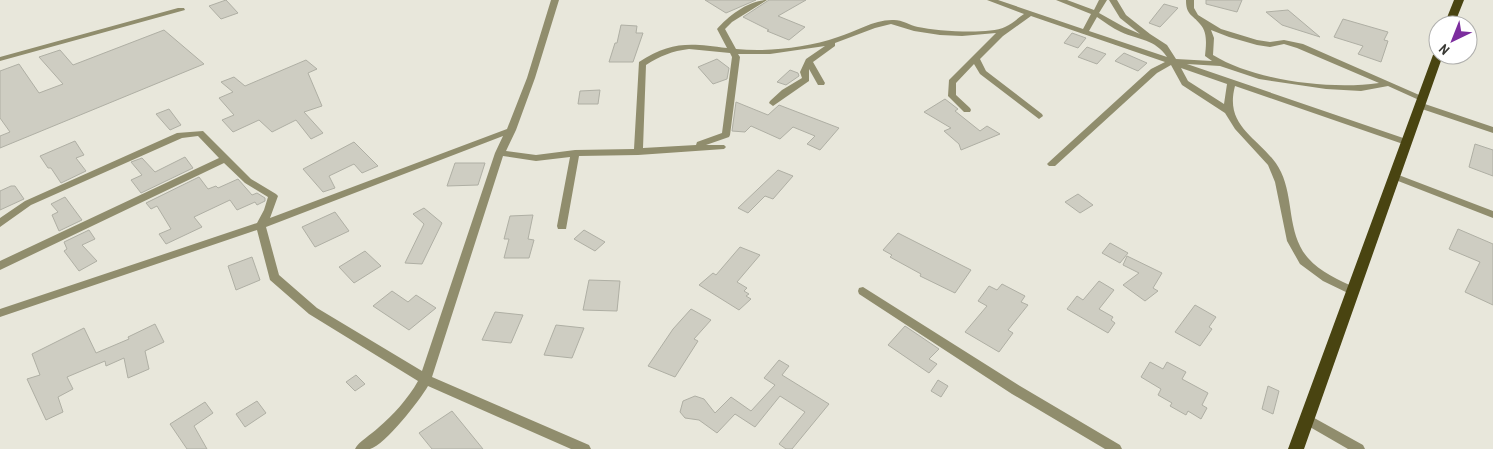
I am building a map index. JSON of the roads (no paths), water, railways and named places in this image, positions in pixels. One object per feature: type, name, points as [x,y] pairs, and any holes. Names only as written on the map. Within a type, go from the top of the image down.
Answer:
[{"type":"main road","points":[[1453,15],[1459,0]]},
{"type":"main road","points":[[1296,449],[1352,291],[1396,176],[1406,142],[1434,65]]},
{"type":"street","points":[[361,449],[374,440],[418,393],[425,379],[500,154],[512,130],[538,59],[555,0]]},
{"type":"street","points":[[689,148],[726,135],[736,57],[721,29],[729,20],[763,0]]},
{"type":"street","points":[[991,0],[1406,142]]},
{"type":"street","points":[[1060,0],[1095,13],[1121,29],[1164,47]]},
{"type":"street","points":[[1085,31],[1103,0]]},
{"type":"street","points":[[1113,0],[1123,16],[1164,47],[1185,83],[1228,111],[1274,168],[1283,188],[1286,215],[1293,239],[1304,260],[1327,279],[1352,291]]},
{"type":"street","points":[[1190,0],[1188,6],[1191,13],[1205,24],[1248,40],[1267,44],[1284,42],[1300,46],[1388,84],[1420,102],[1493,130]]},
{"type":"street","points":[[0,59],[181,10]]},
{"type":"street","points":[[967,110],[952,96],[952,82],[975,58],[1008,29],[1030,13]]},
{"type":"street","points":[[638,152],[642,64],[656,53],[686,45],[770,52],[816,45],[894,22],[916,29],[966,34],[984,34],[1008,29]]},
{"type":"street","points":[[1205,24],[1210,38],[1208,56],[1218,64]]},
{"type":"street","points":[[773,103],[785,92],[806,79],[804,72],[810,62],[825,48],[841,38]]},
{"type":"street","points":[[975,58],[983,72],[1039,116]]},
{"type":"street","points":[[1052,164],[1154,71],[1173,61],[1218,64],[1263,77],[1307,84],[1360,88],[1388,84]]},
{"type":"street","points":[[810,62],[821,83]]},
{"type":"street","points":[[1228,111],[1228,94],[1232,82]]},
{"type":"street","points":[[0,312],[261,225],[512,130]]},
{"type":"street","points":[[0,223],[28,203],[180,135],[200,132],[248,181],[273,196],[269,210],[261,225],[274,277],[313,311],[425,379],[585,449]]},
{"type":"street","points":[[500,154],[536,158],[575,153],[638,152],[721,147]]},
{"type":"street","points":[[562,226],[575,153]]},
{"type":"street","points":[[0,266],[226,158]]},
{"type":"street","points":[[1396,176],[1493,215]]},
{"type":"street","points":[[863,291],[1016,390],[1116,449]]},
{"type":"street","points":[[1307,419],[1359,449]]}]
